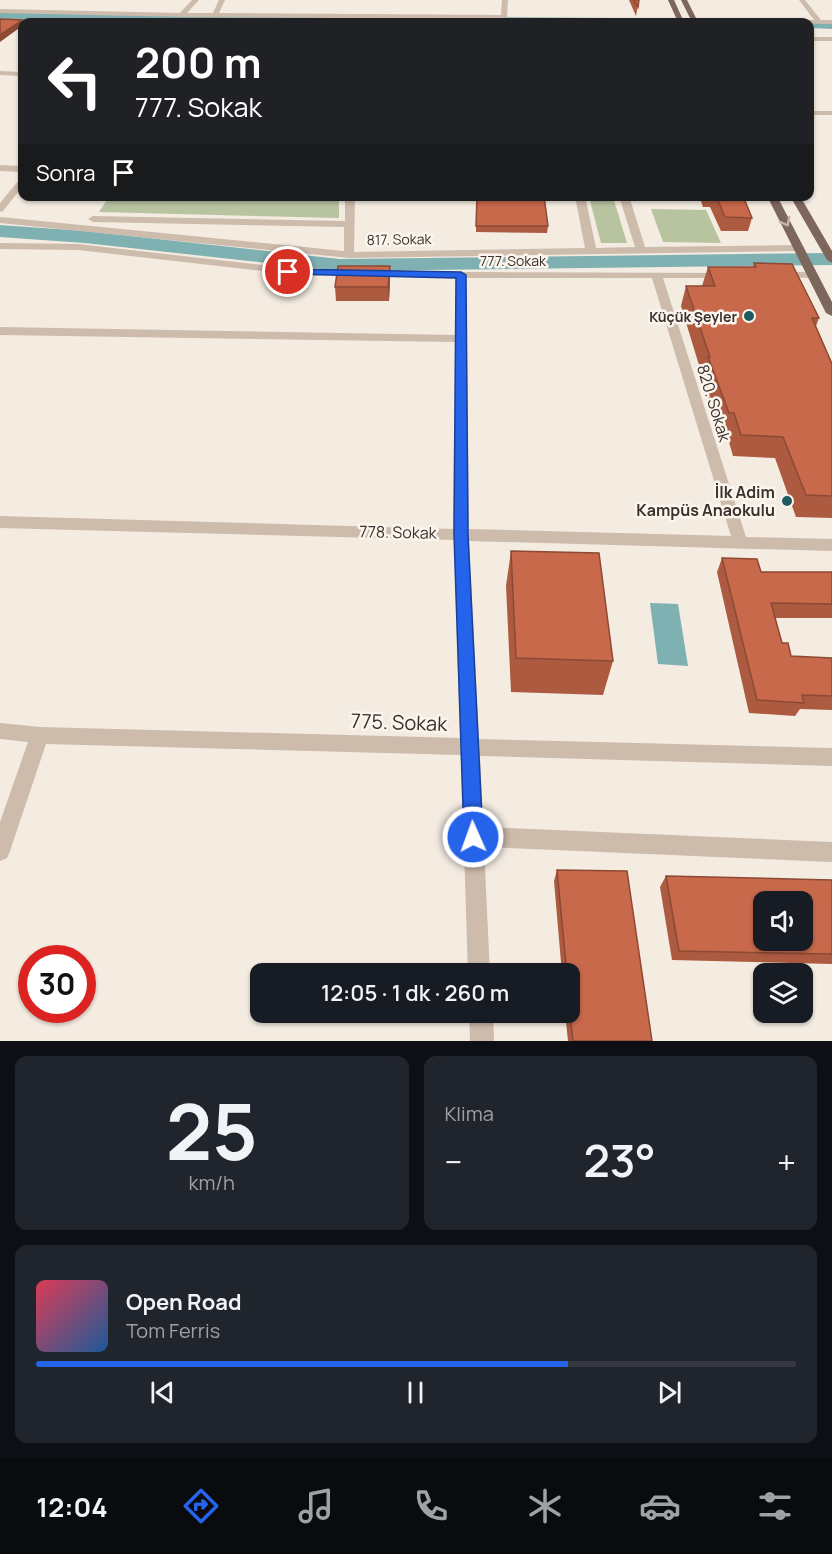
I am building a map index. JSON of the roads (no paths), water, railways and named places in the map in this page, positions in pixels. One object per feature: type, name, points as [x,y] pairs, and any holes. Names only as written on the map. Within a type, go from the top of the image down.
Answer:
[{"type":"main road","points":[[671,0],[680,18]]},
{"type":"main road","points":[[684,0],[693,18]]},
{"type":"main road","points":[[775,201],[832,313]]},
{"type":"main road","points":[[798,201],[828,247],[832,260]]},
{"type":"street","points":[[182,15],[196,0]]},
{"type":"street","points":[[215,15],[222,0]]},
{"type":"street","points":[[0,11],[182,15],[383,12],[504,17],[505,0]]},
{"type":"street","points":[[802,0],[819,22]]},
{"type":"street","points":[[814,22],[832,22]]},
{"type":"street","points":[[814,39],[832,39]]},
{"type":"street","points":[[0,73],[18,74]]},
{"type":"street","points":[[814,113],[832,113]]},
{"type":"street","points":[[0,168],[18,169]]},
{"type":"street","points":[[0,209],[18,187]]},
{"type":"street","points":[[349,255],[350,201]]},
{"type":"street","points":[[581,201],[591,251]]},
{"type":"street","points":[[625,201],[640,251]]},
{"type":"street","points":[[45,224],[67,218],[348,224]]},
{"type":"street","name":"817. Sokak","points":[[0,220],[349,255],[800,248]]},
{"type":"street","points":[[78,247],[94,228]]},
{"type":"street","name":"777. Sokak","points":[[0,246],[78,247],[288,272],[461,275],[734,275]]},
{"type":"street","name":"820. Sokak","points":[[656,274],[740,542]]},
{"type":"street","points":[[461,275],[461,534],[479,963]]},
{"type":"street","points":[[768,275],[813,275]]},
{"type":"street","points":[[0,331],[461,339]]},
{"type":"street","name":"778. Sokak","points":[[0,522],[832,545]]},
{"type":"street","name":"775. Sokak","points":[[0,731],[40,735],[832,757]]},
{"type":"street","points":[[0,851],[40,735]]},
{"type":"street","points":[[473,837],[832,852]]},
{"type":"street","points":[[481,1023],[482,1041]]},
{"type":"water","points":[[650,603],[678,604],[688,666],[658,664]]},
{"type":"waterway","points":[[0,15],[85,18]]},
{"type":"waterway","points":[[814,24],[832,25]]},
{"type":"waterway","points":[[0,231],[85,237],[340,265],[832,259]]},
{"type":"place","name":"Küçük Şeyler","points":[[749,316]]},
{"type":"place","name":"İlk Adim Kampüs Anaokulu","points":[[787,501]]}]
